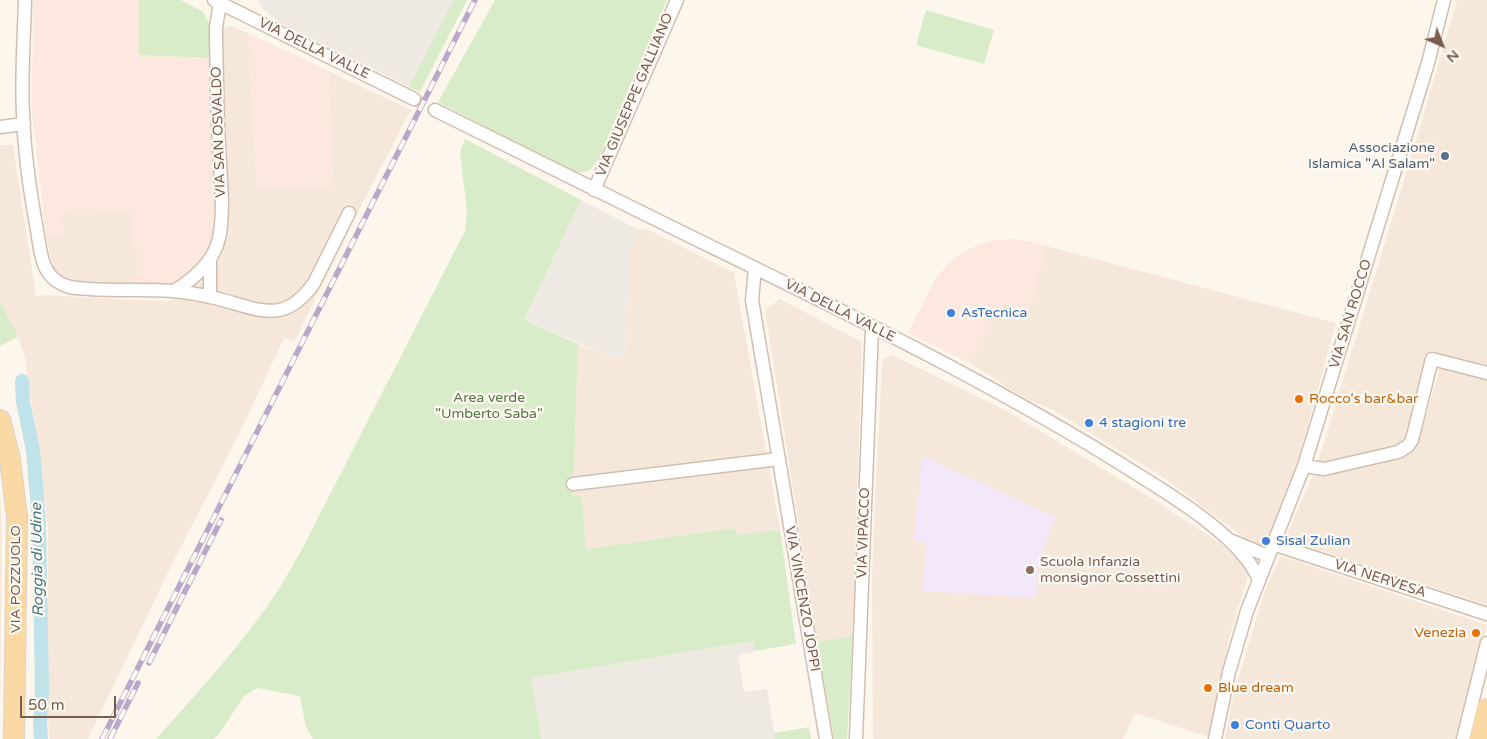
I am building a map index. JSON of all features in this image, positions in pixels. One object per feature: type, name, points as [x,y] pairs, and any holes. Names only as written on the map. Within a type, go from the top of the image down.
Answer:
[{"type":"main road","name":"VIA POZZUOLO","points":[[0,420],[10,459],[17,517],[14,739]]},
{"type":"main road","points":[[1480,739],[1487,709]]},
{"type":"street","points":[[25,0],[23,113],[32,205],[42,257],[46,268],[60,284],[69,287],[174,291],[210,297],[268,311],[279,311],[290,307],[300,300],[314,283],[349,213]]},
{"type":"street","name":"VIA GIUSEPPE GALLIANO","points":[[594,190],[676,0]]},
{"type":"street","name":"VIA SAN ROCCO","points":[[1215,739],[1229,672],[1247,611],[1304,466],[1428,63],[1444,0]]},
{"type":"street","name":"VIA DELLA VALLE","points":[[217,1],[414,99]]},
{"type":"street","name":"VIA SAN OSVALDO","points":[[174,291],[194,277],[210,259],[217,246],[221,228],[216,40],[217,1]]},
{"type":"street","name":"VIA DELLA VALLE","points":[[435,110],[755,268],[1013,400],[1095,447],[1178,501],[1230,540],[1254,569],[1258,580]]},
{"type":"street","points":[[0,127],[24,124]]},
{"type":"street","name":"VIA SAN OSVALDO","points":[[210,259],[210,297]]},
{"type":"street","name":"VIA VINCENZO JOPPI","points":[[755,268],[752,300],[826,739]]},
{"type":"street","name":"VIA VIPACCO","points":[[856,739],[872,327]]},
{"type":"street","points":[[1304,466],[1324,469],[1398,452],[1408,446],[1412,440],[1432,359],[1487,373]]},
{"type":"street","points":[[573,484],[779,459]]},
{"type":"street","name":"VIA DELLA VALLE","points":[[1230,540],[1268,556]]},
{"type":"street","name":"VIA NERVESA","points":[[1274,544],[1487,614]]},
{"type":"street","points":[[1462,739],[1487,643]]},
{"type":"shaded area","points":[[33,0],[139,0],[139,55],[210,58],[217,219],[210,250],[195,269],[178,282],[138,284],[137,248],[134,248],[129,210],[78,215],[62,214],[65,235],[46,236],[32,113]]},
{"type":"shaded area","points":[[258,0],[453,0],[409,87],[280,23],[263,9]]},
{"type":"shaded area","points":[[1457,0],[1487,0],[1487,367],[1431,351],[1410,436],[1398,449],[1317,465],[1413,151]]},
{"type":"shaded area","points":[[229,26],[248,33],[257,188],[333,186],[328,71],[411,110],[294,342],[284,338],[239,434],[170,568],[88,739],[49,739],[47,681],[48,528],[25,357],[18,336],[0,346],[0,145],[13,145],[36,296],[167,301],[178,296],[204,278],[216,264],[227,236],[221,37],[225,28]]},
{"type":"shaded area","points":[[248,33],[328,71],[333,186],[257,188]]},
{"type":"shaded area","points":[[581,200],[639,230],[628,253],[625,356],[607,355],[524,320]]},
{"type":"shaded area","points":[[130,210],[134,247],[137,247],[138,284],[79,282],[61,276],[53,268],[46,236],[61,234],[62,214],[78,213],[79,215]]},
{"type":"shaded area","points":[[645,228],[734,273],[780,529],[736,535],[735,528],[586,549],[582,496],[573,497],[578,344],[607,355],[625,356],[628,253],[639,230]]},
{"type":"shaded area","points":[[1010,239],[1046,246],[1034,298],[1027,312],[1004,301],[999,310],[997,309],[970,363],[908,333],[936,278],[951,261],[976,246],[991,241]]},
{"type":"shaded area","points":[[1046,246],[1336,323],[1292,482],[1267,548],[1245,538],[1166,479],[1053,410],[1021,396],[970,363],[997,309],[999,310],[1005,301],[1027,312],[1033,297]]},
{"type":"shaded area","points":[[780,299],[862,342],[853,636],[817,642],[765,310]]},
{"type":"shaded area","points":[[892,355],[1007,411],[1151,498],[1220,543],[1244,565],[1248,574],[1247,580],[1231,631],[1209,737],[1135,713],[1123,739],[873,739],[872,579],[876,479],[882,365],[884,359]]},
{"type":"shaded area","points":[[1440,368],[1487,380],[1487,605],[1285,539],[1313,475],[1317,473],[1323,476],[1416,451]]},
{"type":"shaded area","points":[[922,456],[1055,517],[1039,561],[1036,598],[922,591],[927,542],[914,541]]},
{"type":"shaded area","points":[[0,489],[2,530],[0,711]]},
{"type":"shaded area","points":[[1281,556],[1487,625],[1457,739],[1225,739],[1233,697],[1262,600]]},
{"type":"shaded area","points":[[753,641],[755,651],[738,655],[744,692],[767,689],[775,739],[541,739],[530,678]]},
{"type":"green space","points":[[139,0],[181,0],[203,12],[209,23],[210,58],[139,55]]},
{"type":"green space","points":[[453,0],[467,0],[420,92],[409,87]]},
{"type":"green space","points":[[495,0],[667,0],[599,158],[589,170],[574,172],[438,102]]},
{"type":"green space","points":[[926,10],[994,30],[984,64],[916,45]]},
{"type":"green space","name":"Area verde \"Umberto Saba\"","points":[[465,139],[581,200],[524,320],[578,344],[573,497],[582,496],[586,549],[735,528],[737,535],[780,529],[796,644],[755,651],[753,641],[531,678],[541,739],[313,739],[306,727],[300,696],[257,688],[244,696],[219,734],[213,739],[156,739],[249,631],[272,600],[300,553],[465,231],[467,210],[460,153]]},
{"type":"green space","points":[[0,302],[18,336],[0,346]]},
{"type":"green space","points":[[853,636],[847,739],[834,739],[817,642]]},
{"type":"green space","points":[[809,727],[811,739],[775,739],[774,733]]},
{"type":"waterway","name":"Roggia di Udine","points":[[22,381],[23,402],[33,450],[39,523],[41,739]]},
{"type":"tunnel","points":[[414,99],[435,110]]},
{"type":"railway","points":[[102,739],[475,0]]},
{"type":"railway","points":[[149,663],[221,520]]},
{"type":"railway","points":[[110,739],[138,683]]},
{"type":"place","name":"Associazione Islamica \"Al Salam\"","points":[[1445,156]]},
{"type":"place","name":"AsTecnica","points":[[951,313]]},
{"type":"place","name":"Rocco's bar&bar","points":[[1299,399]]},
{"type":"place","name":"4 stagioni tre","points":[[1089,423]]},
{"type":"place","name":"Sisal Zulian","points":[[1266,541]]},
{"type":"place","name":"Scuola Infanzia monsignor Cossettini","points":[[1030,570]]},
{"type":"place","name":"Venezia","points":[[1476,633]]},
{"type":"place","name":"Blue dream","points":[[1208,688]]},
{"type":"place","name":"Conti Quarto","points":[[1235,725]]}]
